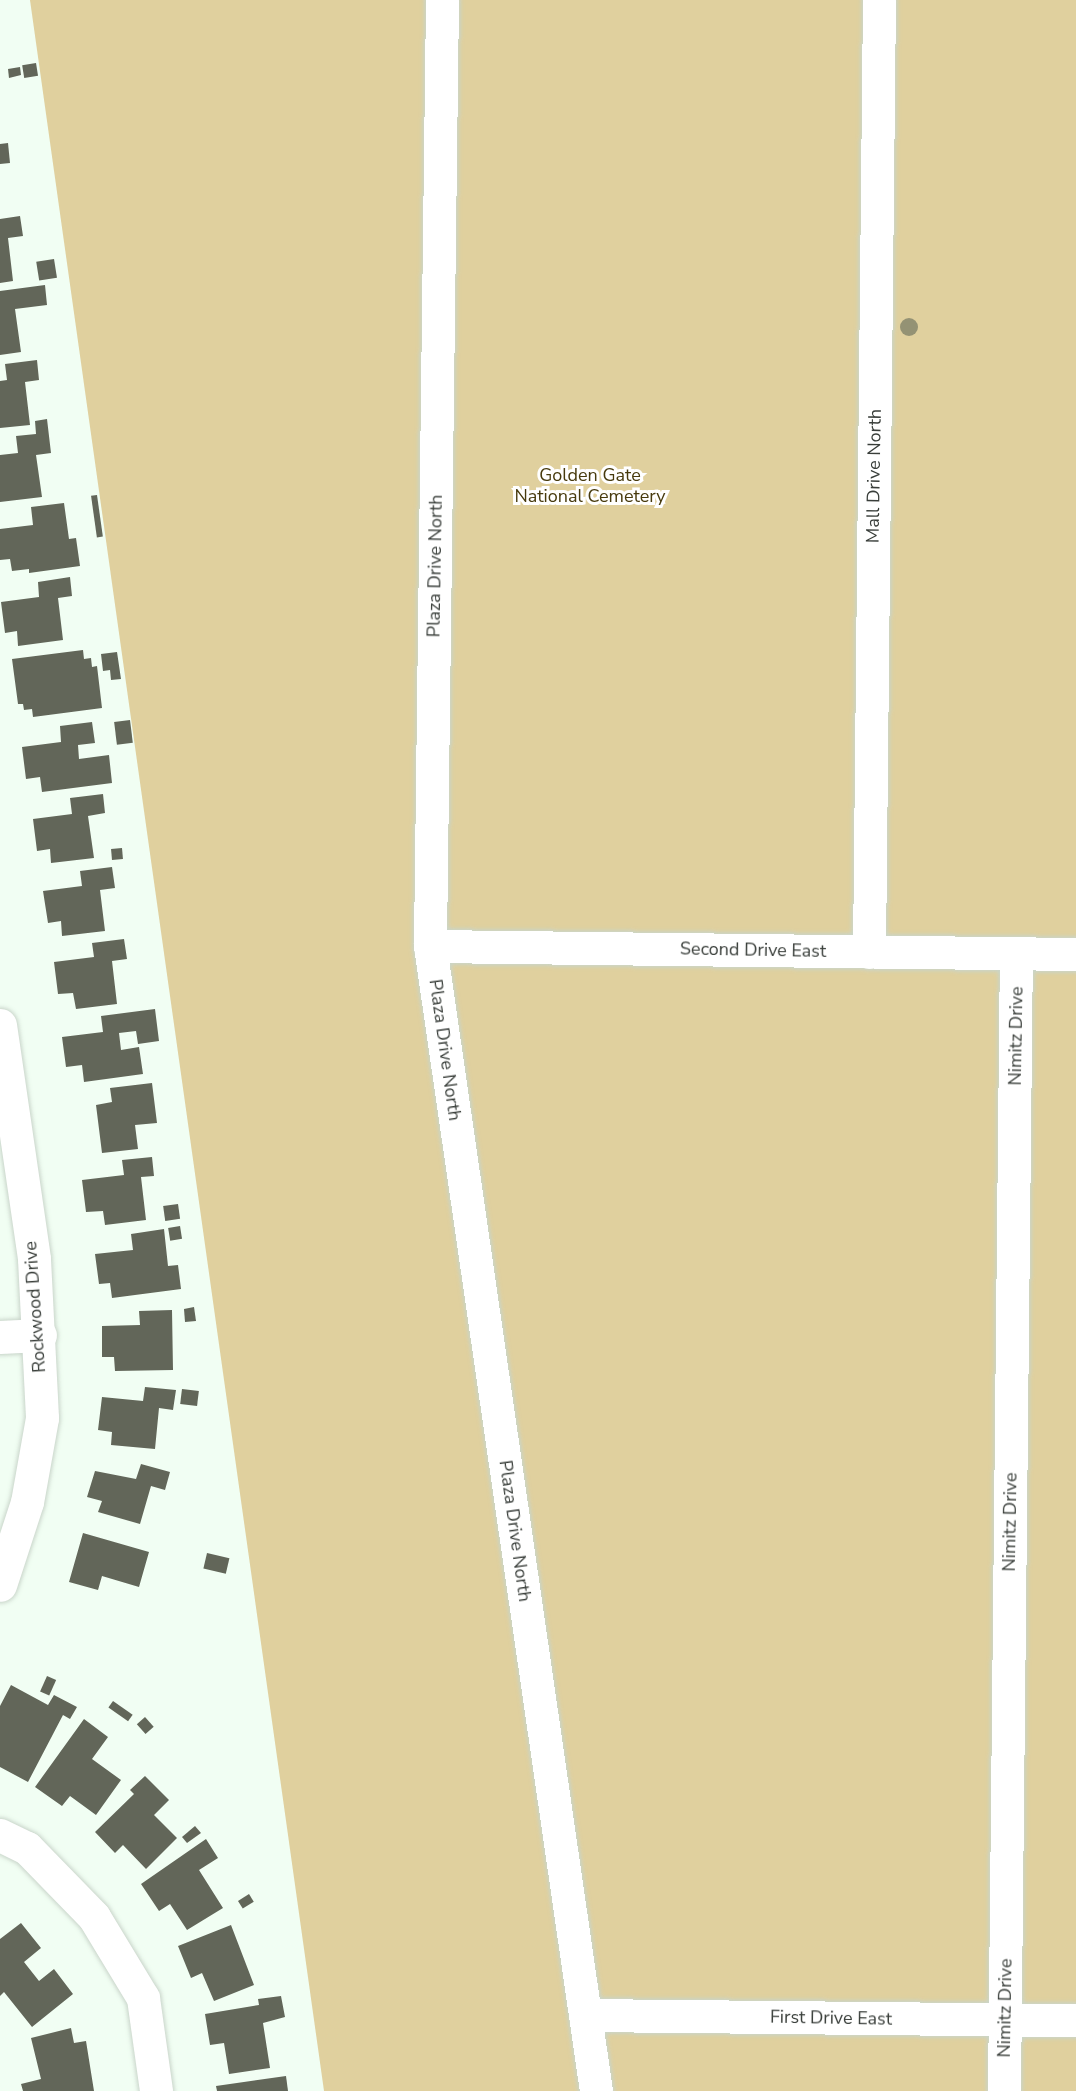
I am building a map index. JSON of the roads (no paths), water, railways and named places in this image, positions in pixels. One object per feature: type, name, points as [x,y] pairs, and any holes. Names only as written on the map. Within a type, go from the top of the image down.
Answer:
[{"type":"street","name":"Plaza Drive North","points":[[442,0],[430,946],[596,2091]]},
{"type":"street","name":"Mall Drive North","points":[[869,952],[879,0]]},
{"type":"street","name":"Second Drive East","points":[[430,946],[1076,954]]},
{"type":"street","name":"Nimitz Drive","points":[[1004,2091],[1016,953]]},
{"type":"street","name":"Rockwood Drive","points":[[0,1024],[34,1259],[40,1335],[42,1418],[27,1502],[0,1585]]},
{"type":"street","points":[[0,1337],[40,1335]]},
{"type":"street","points":[[0,1835],[27,1848],[94,1917],[143,1998],[156,2091]]},
{"type":"street","name":"First Drive East","points":[[585,2015],[1076,2020]]},
{"type":"park label","name":"Golden Gate National Cemetery","points":[[590,486]]}]
